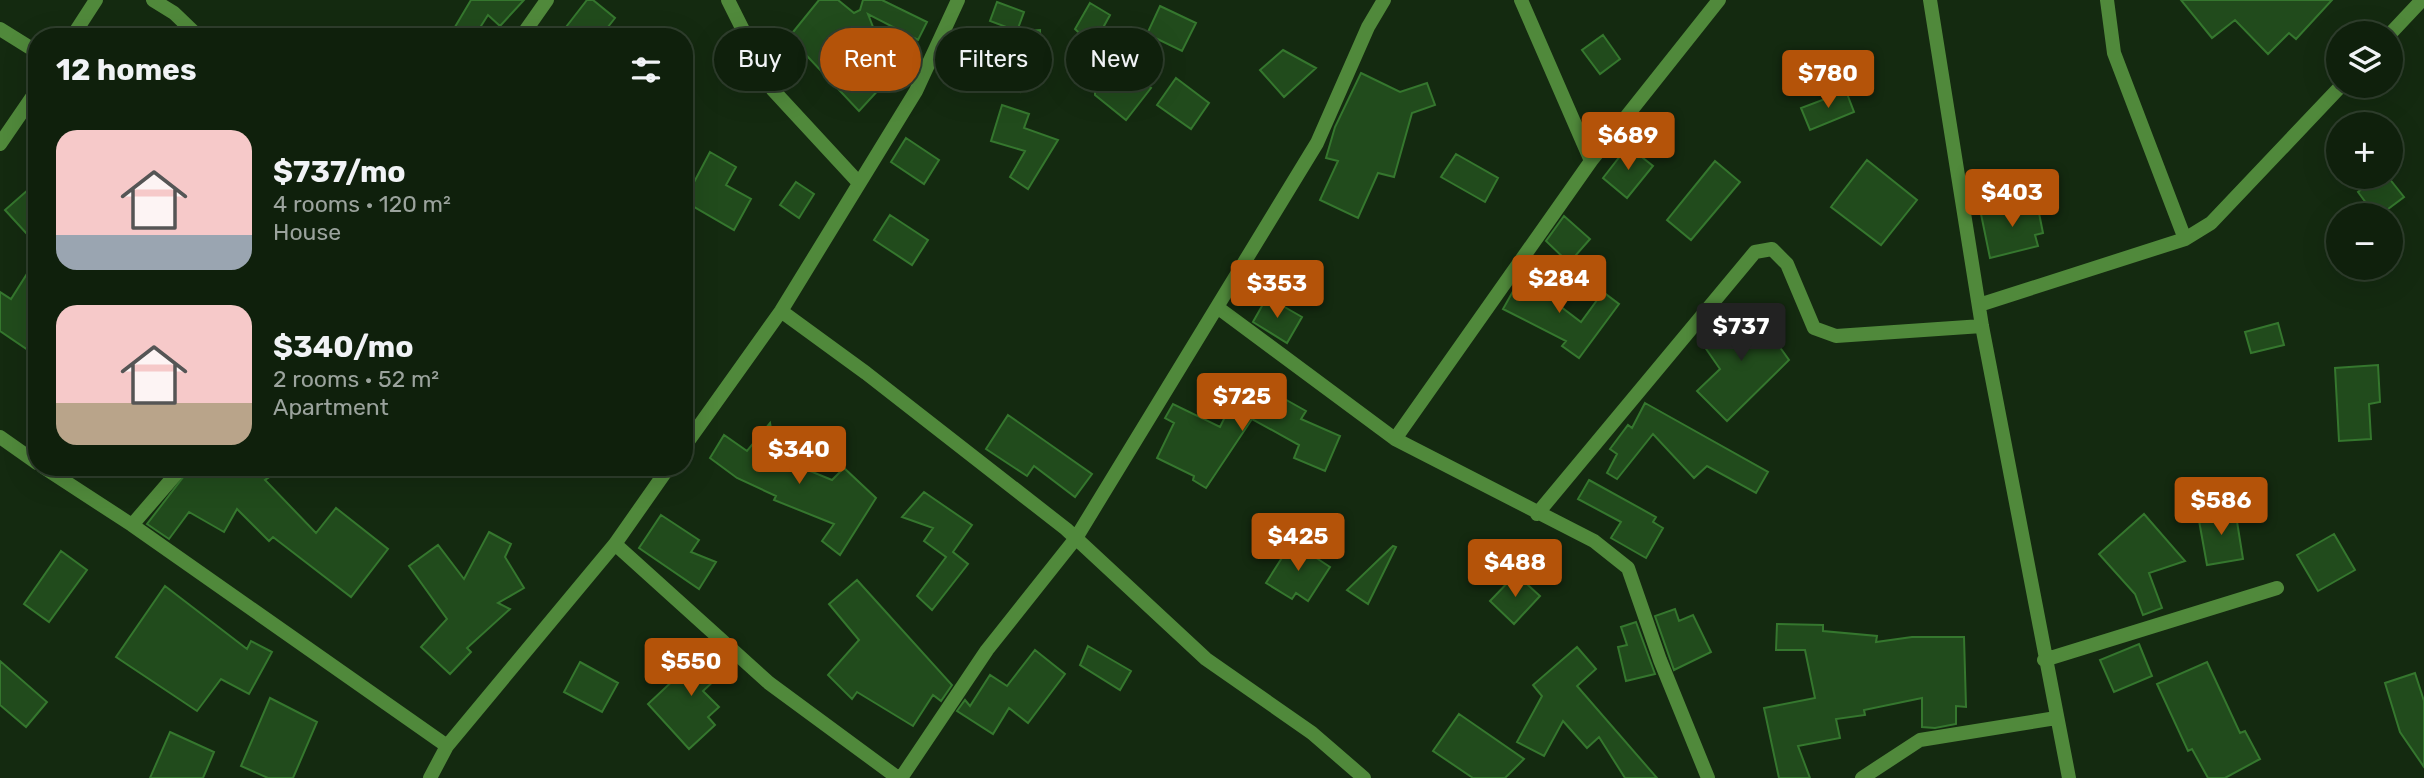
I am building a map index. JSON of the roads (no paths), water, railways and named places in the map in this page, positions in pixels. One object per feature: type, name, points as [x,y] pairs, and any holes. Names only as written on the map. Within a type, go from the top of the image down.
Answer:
[{"type":"street","points":[[78,28],[96,0]]},
{"type":"street","points":[[153,0],[190,28]]},
{"type":"street","points":[[528,28],[547,0]]},
{"type":"street","points":[[728,0],[773,90],[859,183]]},
{"type":"street","points":[[693,433],[781,311],[916,91],[958,0]]},
{"type":"street","points":[[615,544],[769,683],[899,778],[987,650],[1076,538],[1317,143],[1368,27],[1384,0]]},
{"type":"street","points":[[1521,0],[1591,161]]},
{"type":"street","points":[[1395,439],[1591,161],[1719,0]]},
{"type":"street","points":[[1930,0],[1982,326],[2044,660],[2069,778]]},
{"type":"street","points":[[2107,0],[2114,53],[2185,239]]},
{"type":"street","points":[[2402,21],[2422,0]]},
{"type":"street","points":[[0,29],[28,46]]},
{"type":"street","points":[[1979,305],[2185,239],[2211,223],[2330,98]]},
{"type":"street","points":[[0,144],[28,103]]},
{"type":"street","points":[[1537,514],[1755,252],[1772,249],[1787,264],[1814,328],[1836,336],[1982,326]]},
{"type":"street","points":[[1217,307],[1395,439],[1594,541],[1628,568],[1660,660],[1708,778]]},
{"type":"street","points":[[781,311],[866,373],[1076,538],[1206,659],[1312,733],[1364,778]]},
{"type":"street","points":[[0,436],[28,456]]},
{"type":"street","points":[[57,476],[132,525],[447,746]]},
{"type":"street","points":[[132,525],[174,476]]},
{"type":"street","points":[[430,778],[447,746],[615,544],[663,476]]},
{"type":"street","points":[[2044,660],[2277,588]]},
{"type":"street","points":[[1862,778],[1920,740],[2056,718]]}]
